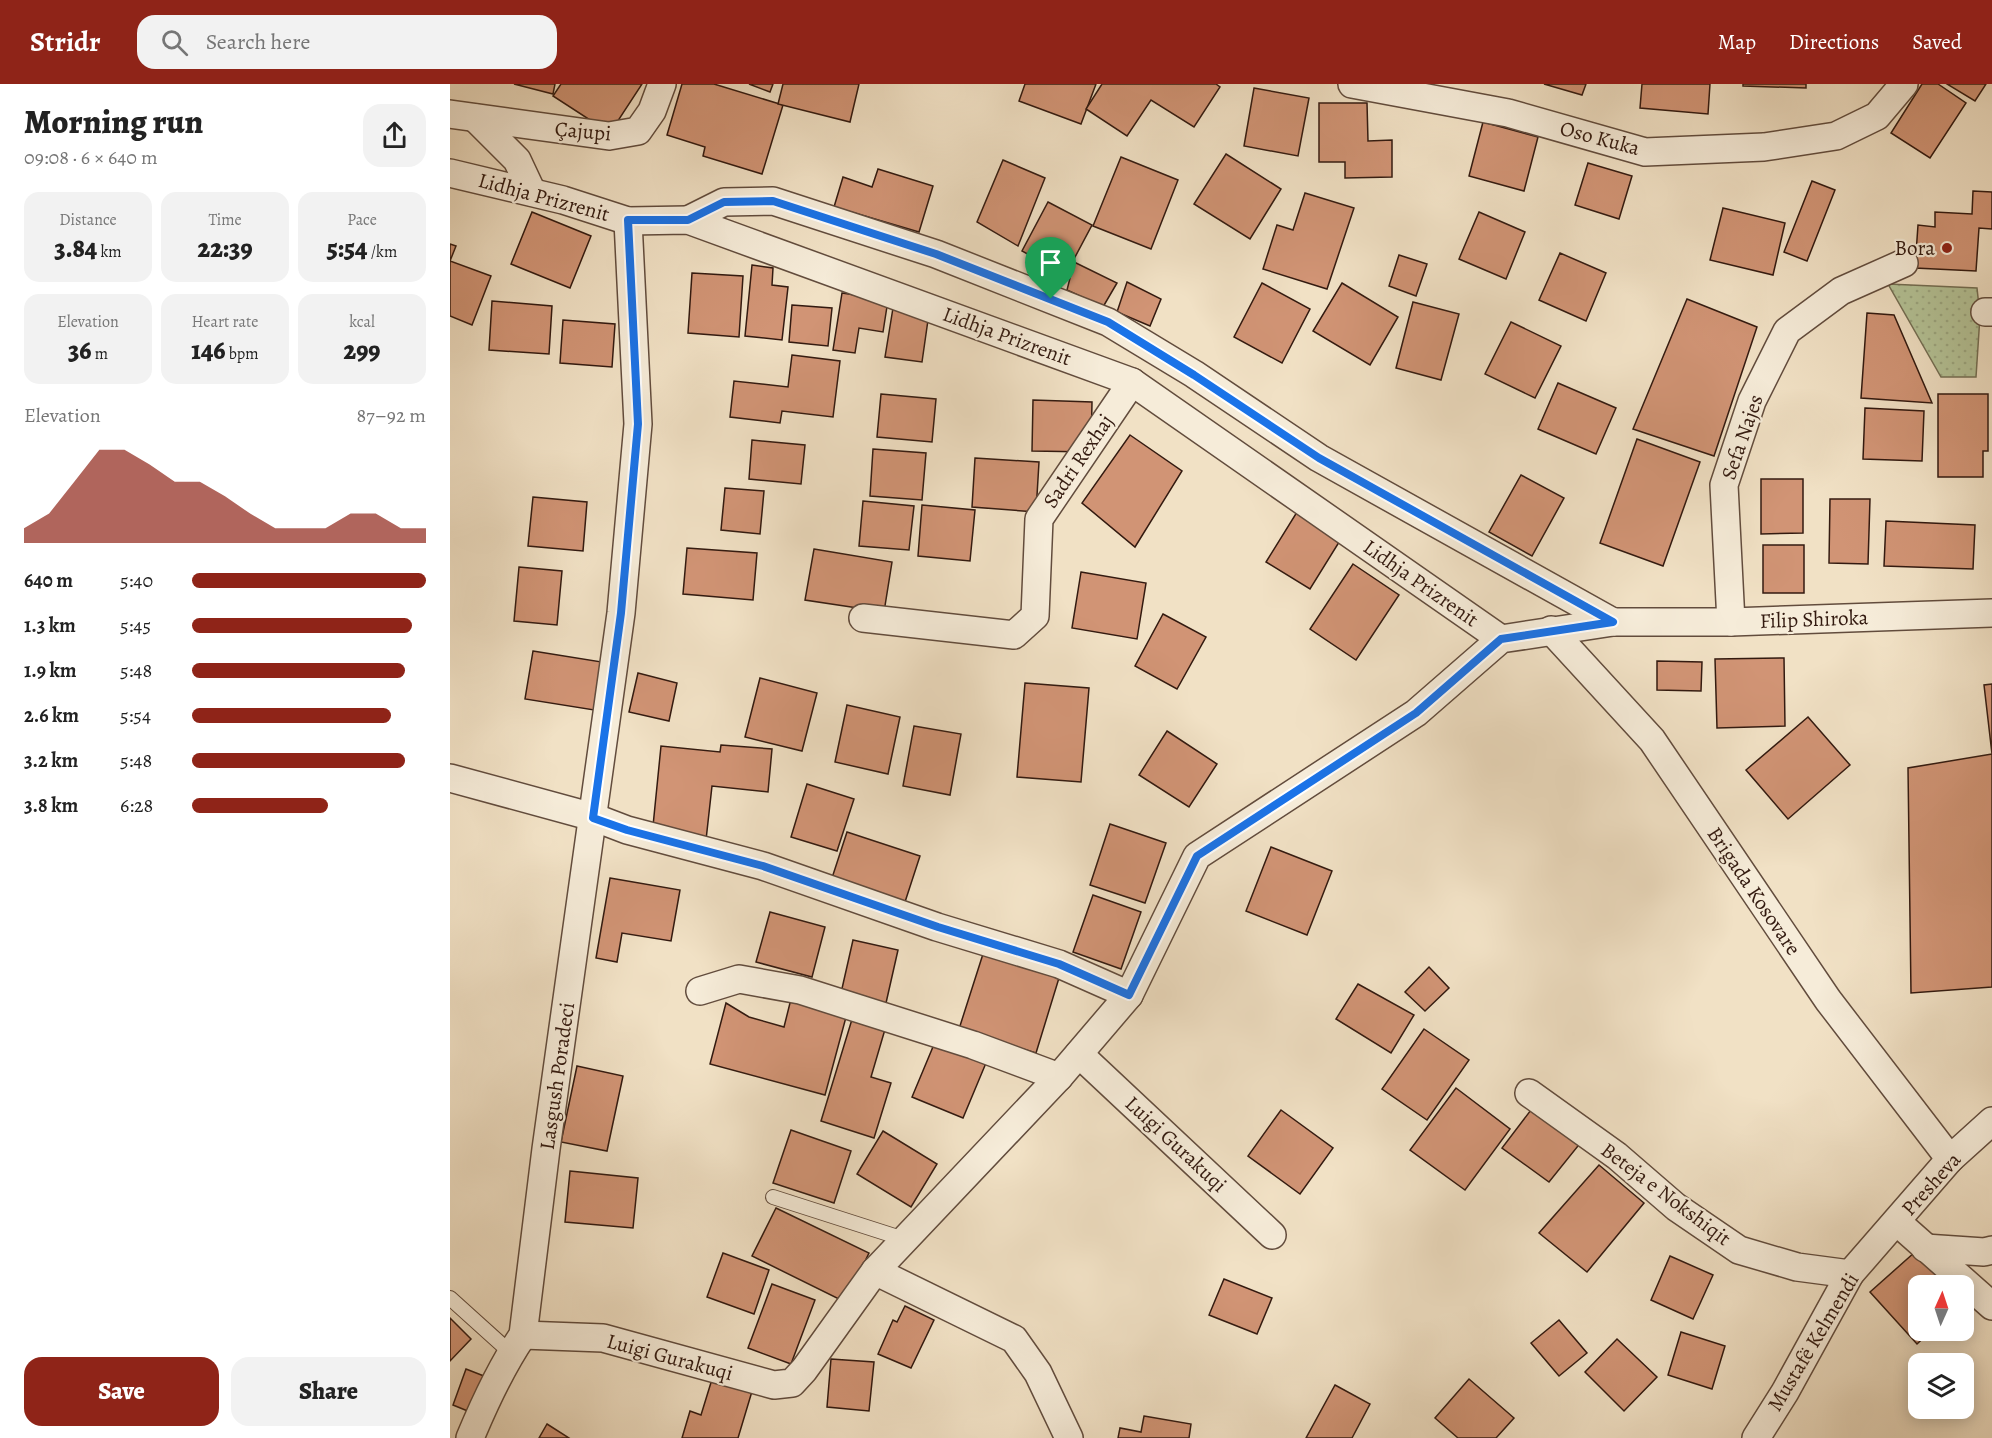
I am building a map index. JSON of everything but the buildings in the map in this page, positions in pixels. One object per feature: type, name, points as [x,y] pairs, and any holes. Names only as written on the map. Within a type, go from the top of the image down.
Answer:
[{"type":"street","name":"Çajupi","points":[[463,116],[609,136],[638,130],[652,111],[663,84]]},
{"type":"street","name":"Oso Kuka","points":[[1352,84],[1508,113],[1645,152],[1764,147],[1836,136],[1876,116],[1904,84]]},
{"type":"street","name":"Çajupi","points":[[463,116],[517,160],[532,192]]},
{"type":"street","name":"Lidhja Prizrenit","points":[[450,173],[532,192],[628,220],[688,220],[1132,382],[1501,639]]},
{"type":"street","points":[[688,220],[724,202],[773,201],[936,254],[1108,322],[1194,375],[1319,458],[1624,621]]},
{"type":"street","name":"Lasgush Poradeci","points":[[517,1344],[621,613],[638,424],[628,220]]},
{"type":"street","name":"Sefa Najes","points":[[1731,622],[1724,485],[1752,401],[1787,331],[1841,291],[1904,263]]},
{"type":"street","name":"Sadri Rexhaj","points":[[863,618],[1014,635],[1035,616],[1039,519],[1132,382]]},
{"type":"street","name":"Filip Shiroka","points":[[1624,621],[1731,622],[1992,613]]},
{"type":"street","points":[[1501,639],[1624,621]]},
{"type":"street","name":"Brigada Kosovare","points":[[1551,630],[1652,740],[1828,1000],[1950,1159]]},
{"type":"street","name":"Luigi Gurakuqi","points":[[517,1344],[603,1338],[774,1385],[792,1383],[804,1370],[875,1272],[1059,1077],[1129,995],[1197,856],[1416,713],[1501,639]]},
{"type":"street","points":[[450,778],[593,818],[627,830],[763,866],[938,927],[1059,964],[1129,995]]},
{"type":"street","points":[[700,991],[740,979],[800,990],[973,1045],[1059,1077]]},
{"type":"street","name":"Luigi Gurakuqi","points":[[1079,1054],[1272,1235]]},
{"type":"street","name":"Beteja e Nokshiqit","points":[[1529,1093],[1617,1156],[1676,1207],[1739,1250],[1797,1267],[1850,1274]]},
{"type":"street","name":"Presheva","points":[[1897,1222],[1950,1159],[1992,1121]]},
{"type":"street","points":[[1897,1222],[1992,1306]]},
{"type":"street","name":"Mustafë Kelmendi","points":[[1756,1438],[1785,1392],[1850,1274],[1897,1222]]},
{"type":"street","points":[[1925,1248],[1984,1252],[1992,1250]]},
{"type":"street","points":[[875,1272],[1014,1339],[1038,1373],[1069,1438]]},
{"type":"street","points":[[470,1438],[488,1396],[517,1344]]},
{"type":"lane","points":[[773,1197],[904,1239]]},
{"type":"lane","points":[[450,1298],[517,1344]]},
{"type":"green space","points":[[1888,284],[1977,288],[1980,316],[1976,377],[1941,377]]},
{"type":"place","name":"Bora","points":[[1947,248]]},
{"type":"route","points":[[773,201],[936,254],[1051,299],[1108,322],[1194,375],[1319,458],[1613,622],[1501,639],[1416,713],[1197,856],[1129,995],[1059,964],[1001,948],[763,866],[627,830],[593,818],[621,613],[638,424],[628,220],[688,220],[724,202],[773,201]]}]
